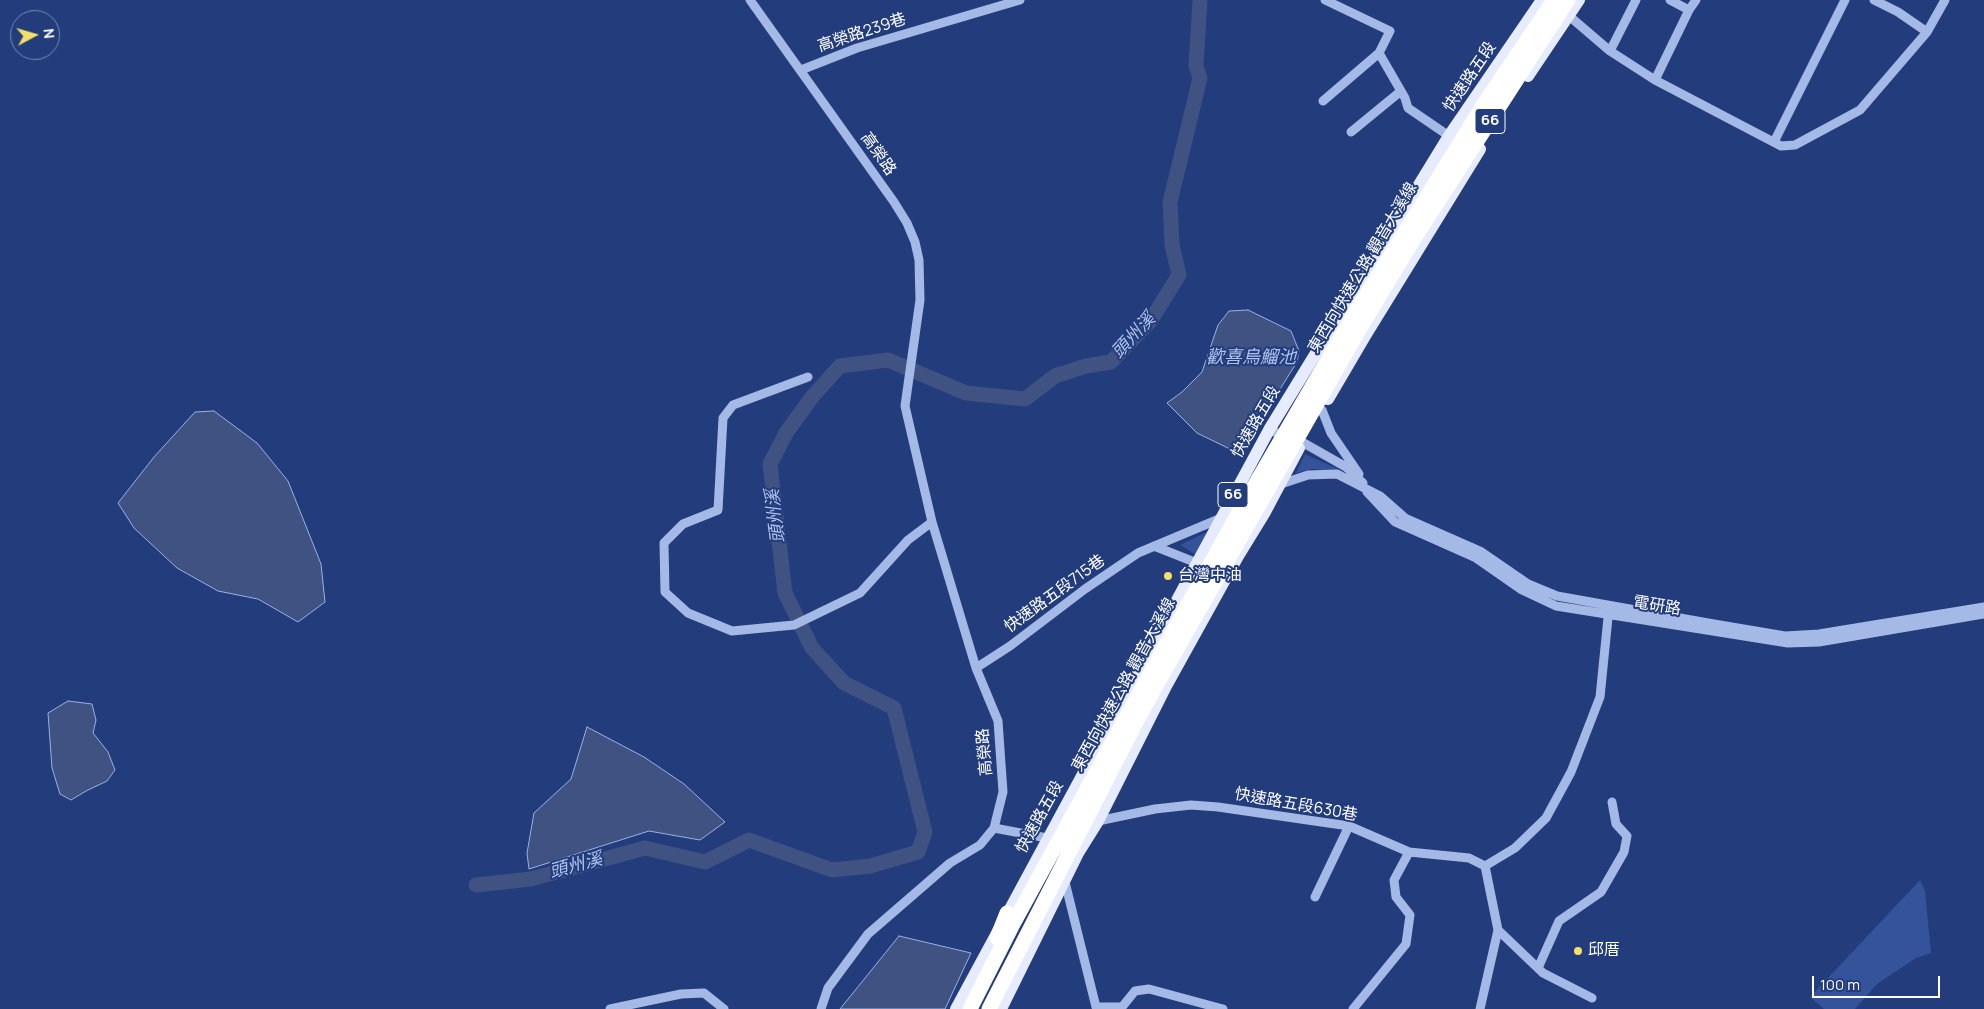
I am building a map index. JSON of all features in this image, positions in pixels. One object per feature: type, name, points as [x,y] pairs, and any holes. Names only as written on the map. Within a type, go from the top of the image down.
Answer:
[{"type":"highway","name":"東西向快速公路 觀音大溪線","points":[[971,1007],[1012,926],[1249,495],[1402,236],[1482,106],[1554,0]]},
{"type":"highway","name":"東西向快速公路 觀音大溪線","points":[[990,1009],[1133,728],[1315,406],[1412,242],[1568,0]]},
{"type":"highway","points":[[971,1007],[1006,914]]},
{"type":"highway","points":[[990,1009],[1037,939]]},
{"type":"main road","name":"快速路五段","points":[[956,1009],[1047,838],[1198,563],[1219,519],[1269,430],[1450,136],[1542,0]]},
{"type":"main road","name":"66","points":[[1001,1009],[1078,853],[1098,821],[1166,686],[1281,484],[1302,442],[1364,336],[1499,118],[1578,0]]},
{"type":"street","name":"高榮路","points":[[750,0],[894,202],[907,223],[919,260],[921,279],[920,300],[905,406],[932,522],[976,668],[998,721],[1003,792],[994,828],[980,844],[950,863],[868,934],[828,988],[821,1009]]},
{"type":"street","name":"高榮路239巷","points":[[800,70],[857,48],[1020,0]]},
{"type":"street","points":[[1323,102],[1379,53],[1390,31],[1325,0]]},
{"type":"street","points":[[1610,51],[1636,0]]},
{"type":"street","points":[[1670,0],[1689,10]]},
{"type":"street","points":[[1655,80],[1689,10],[1696,0]]},
{"type":"street","points":[[1774,142],[1845,0]]},
{"type":"street","points":[[1874,0],[1898,12],[1927,32]]},
{"type":"street","points":[[1568,16],[1610,51],[1655,80],[1781,146],[1795,145],[1860,110],[1927,32],[1945,0]]},
{"type":"street","points":[[1379,53],[1401,91],[1408,108],[1450,136]]},
{"type":"street","points":[[1351,132],[1401,91]]},
{"type":"street","points":[[808,378],[734,405],[723,418],[718,510],[684,524],[664,543],[665,592],[688,613],[732,631],[794,626],[860,593],[908,540],[932,522]]},
{"type":"street","points":[[1322,410],[1331,433],[1370,490]]},
{"type":"street","name":"電研路","points":[[1269,430],[1302,442],[1346,467],[1370,490],[1405,518],[1480,551],[1528,584],[1557,596],[1609,609],[1788,644],[1819,642],[1984,614]]},
{"type":"street","name":"電研路","points":[[1281,484],[1308,476],[1337,474],[1370,490]]},
{"type":"street","name":"電研路","points":[[1360,485],[1395,522],[1476,558],[1522,590],[1556,606],[1609,609],[1785,636],[1819,634],[1984,607]]},
{"type":"street","name":"快速路五段715巷","points":[[976,668],[1010,646],[1085,589],[1138,553],[1219,519]]},
{"type":"street","points":[[1154,546],[1227,576]]},
{"type":"street","points":[[1480,1009],[1498,930],[1486,866],[1515,848],[1546,818],[1571,772],[1600,697],[1609,609]]},
{"type":"street","points":[[1538,968],[1559,921],[1601,892],[1624,852],[1627,836],[1616,824],[1612,802]]},
{"type":"street","name":"快速路五段630巷","points":[[1098,821],[1155,809],[1191,805],[1218,806],[1348,826],[1409,852],[1469,858],[1486,866]]},
{"type":"street","points":[[1315,897],[1348,826]]},
{"type":"street","points":[[994,828],[1047,838]]},
{"type":"street","points":[[1353,1009],[1406,944],[1410,915],[1396,897],[1394,880],[1409,852]]},
{"type":"street","points":[[1065,882],[1096,1007],[1122,1007],[1134,991],[1150,989],[1223,1009]]},
{"type":"street","points":[[1498,930],[1538,968],[1563,984],[1592,998]]},
{"type":"street","points":[[610,1009],[682,994],[704,993],[724,1009]]},
{"type":"shaded area","points":[[1305,454],[1344,472],[1312,469],[1296,473]]},
{"type":"shaded area","points":[[1207,532],[1195,554],[1180,545]]},
{"type":"shaded area","points":[[1920,880],[1925,891],[1931,953],[1916,958],[1877,984],[1855,1009],[1824,1009],[1810,997]]},
{"type":"water","name":"歡喜烏鰡池","points":[[1248,310],[1291,331],[1299,351],[1297,362],[1245,445],[1234,451],[1197,433],[1167,403],[1182,392],[1202,372],[1218,325],[1229,311]]},
{"type":"water","points":[[214,411],[257,443],[288,481],[321,564],[325,602],[298,622],[258,599],[218,591],[177,568],[134,528],[118,503],[154,457],[195,412]]},
{"type":"water","points":[[68,701],[92,704],[96,720],[93,733],[108,752],[115,770],[107,781],[71,800],[60,794],[52,768],[48,713]]},
{"type":"water","points":[[587,727],[644,757],[684,784],[725,822],[700,840],[649,831],[529,869],[527,853],[534,813],[571,779]]},
{"type":"water","points":[[899,936],[971,953],[945,1009],[840,1009]]},
{"type":"waterway","name":"頭州溪","points":[[476,885],[531,879],[645,848],[705,862],[749,840],[832,870],[870,866],[918,852],[925,832],[894,708],[844,683],[812,648],[785,593],[770,464],[786,433],[812,397],[840,366],[888,360],[966,393],[1025,399],[1055,376],[1086,366],[1111,362],[1151,320],[1179,275],[1172,245],[1170,202],[1200,78],[1196,66],[1200,0]]},
{"type":"place","name":"台灣中油","points":[[1168,576]]},
{"type":"place","name":"邱厝","points":[[1578,951]]}]
